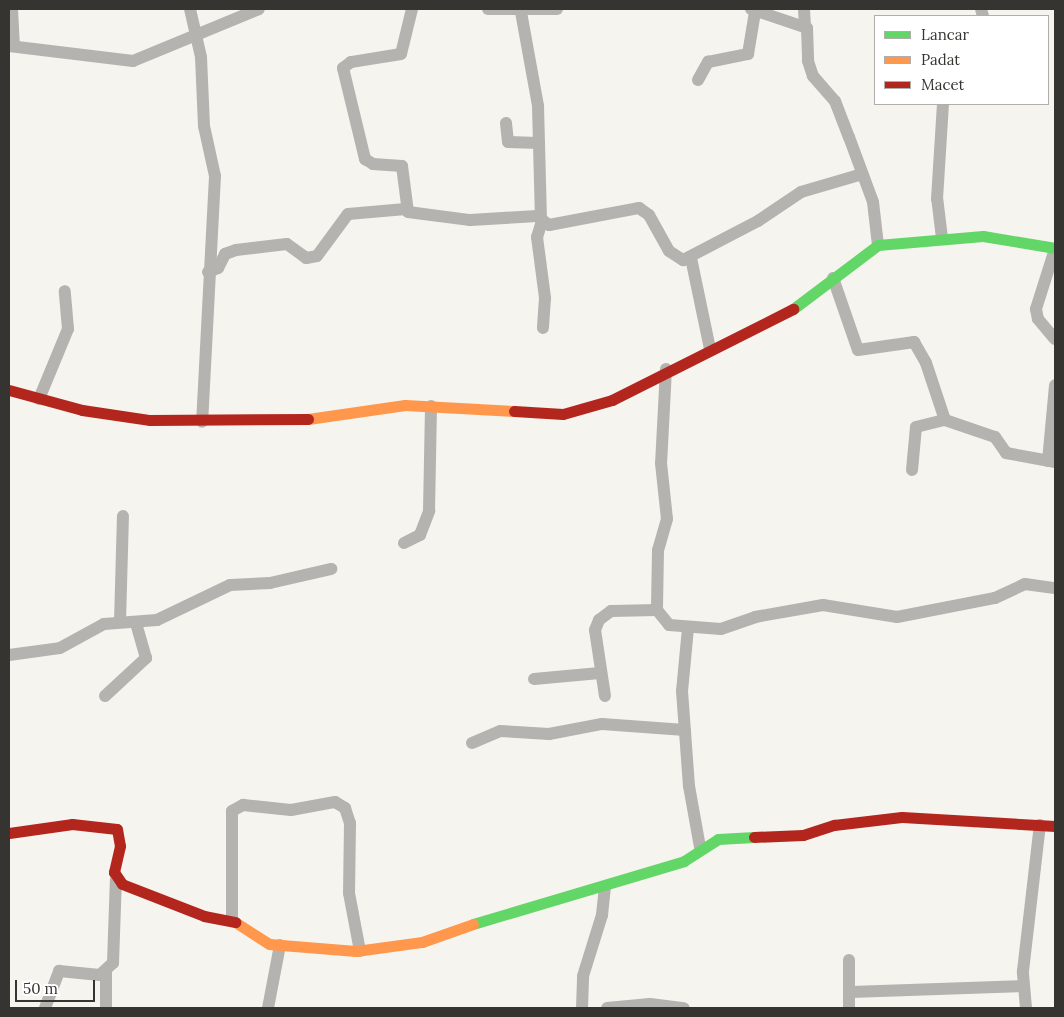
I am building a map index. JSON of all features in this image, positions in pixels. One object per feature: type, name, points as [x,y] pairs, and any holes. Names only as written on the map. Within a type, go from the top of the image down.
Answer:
[{"type":"street","points":[[12,9],[11,46],[121,62],[195,36],[259,9]]},
{"type":"street","points":[[190,9],[195,36],[204,126],[215,176],[208,272],[202,422]]},
{"type":"street","points":[[406,209],[402,166],[373,164],[365,159],[343,68],[351,62],[401,54],[412,9]]},
{"type":"street","points":[[488,9],[521,12],[557,9]]},
{"type":"street","points":[[804,9],[805,26],[814,76],[835,101],[876,215],[878,245]]},
{"type":"street","points":[[698,80],[708,62],[748,54],[753,10],[805,26]]},
{"type":"street","points":[[521,12],[535,80],[541,219],[537,237],[545,298],[543,328]]},
{"type":"street","points":[[942,238],[937,199],[939,113],[943,105]]},
{"type":"street","points":[[506,123],[508,142],[539,143]]},
{"type":"street","points":[[208,272],[218,268],[225,254],[236,250],[287,244],[306,258],[317,256],[348,214],[406,209],[470,220],[541,219],[549,225],[639,208],[650,215],[675,258],[691,258],[801,192],[862,174]]},
{"type":"street","points":[[9,390],[114,417],[202,422],[326,419],[389,407],[431,406],[563,414],[612,400],[666,369],[788,312],[878,245],[942,238],[983,236],[1055,249],[1036,309],[1038,319],[1055,339]]},
{"type":"street","points":[[691,258],[710,349]]},
{"type":"street","points":[[833,278],[858,350],[908,342],[919,346],[945,420]]},
{"type":"street","points":[[39,399],[68,330],[65,291]]},
{"type":"street","points":[[666,369],[661,463],[667,510],[658,550],[657,610],[669,625],[688,628],[721,629],[746,619],[823,605],[897,617],[995,598],[1025,584],[1055,588]]},
{"type":"street","points":[[912,470],[916,427],[945,420],[995,437],[1006,453],[1052,462],[1055,385]]},
{"type":"street","points":[[404,543],[420,535],[429,511],[431,406]]},
{"type":"street","points":[[120,622],[122,516]]},
{"type":"street","points":[[9,655],[52,650],[104,624],[120,622],[136,624],[157,620],[230,585],[270,583],[331,569]]},
{"type":"street","points":[[606,696],[600,673],[595,630],[604,614],[657,610]]},
{"type":"street","points":[[105,696],[146,658],[136,624]]},
{"type":"street","points":[[688,628],[682,677],[689,786],[700,847]]},
{"type":"street","points":[[534,679],[600,673]]},
{"type":"street","points":[[472,743],[500,731],[549,734],[602,724],[685,730]]},
{"type":"street","points":[[232,921],[232,811],[250,804],[291,810],[327,801],[340,803],[350,823],[350,893],[360,951]]},
{"type":"street","points":[[116,879],[204,916],[232,921],[269,944],[360,951],[422,942],[531,903],[605,888],[684,861],[700,847],[729,837],[803,835],[834,825],[902,817],[1055,826]]},
{"type":"street","points":[[9,832],[72,824],[117,829],[120,838],[116,879],[114,963],[106,972],[106,1008]]},
{"type":"street","points":[[1026,1008],[1023,986],[1040,825]]},
{"type":"street","points":[[582,1008],[583,976],[602,915],[605,888]]},
{"type":"street","points":[[268,1008],[280,945]]},
{"type":"street","points":[[848,1008],[850,992],[849,960]]},
{"type":"street","points":[[45,1008],[59,971],[106,972]]},
{"type":"street","points":[[850,992],[1023,986]]},
{"type":"street","points":[[607,1008],[650,1004],[684,1008]]},
{"type":"traffic: fast","points":[[793,309],[878,245],[983,236],[1055,248]]},
{"type":"traffic: fast","points":[[473,924],[684,861],[718,839],[754,837]]},
{"type":"traffic: slow","points":[[308,419],[405,405],[514,411]]},
{"type":"traffic: slow","points":[[235,922],[269,944],[356,951],[422,942],[473,924]]},
{"type":"traffic: jam","points":[[514,411],[563,414],[612,400],[793,309]]},
{"type":"traffic: jam","points":[[9,390],[82,410],[150,420],[308,419]]},
{"type":"traffic: jam","points":[[754,837],[803,835],[834,825],[902,817],[1055,826]]},
{"type":"traffic: jam","points":[[9,833],[72,824],[117,829],[120,846],[114,872],[122,884],[204,916],[235,922]]}]
